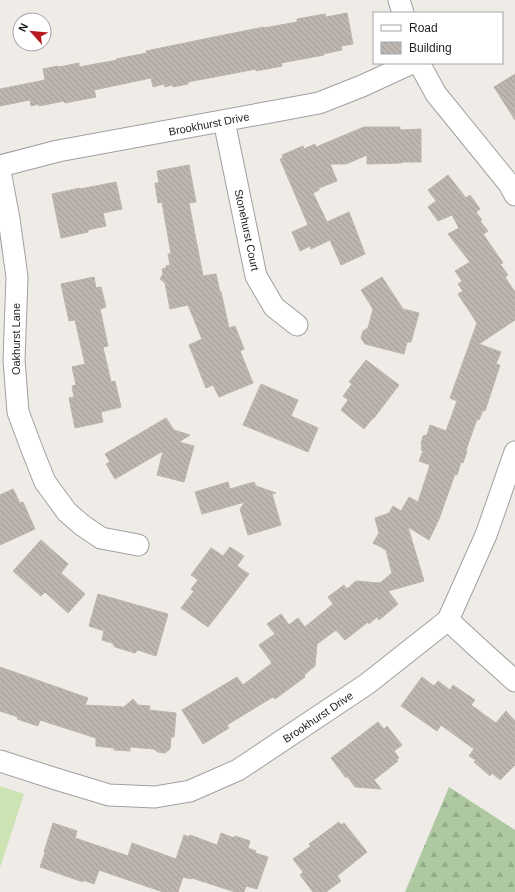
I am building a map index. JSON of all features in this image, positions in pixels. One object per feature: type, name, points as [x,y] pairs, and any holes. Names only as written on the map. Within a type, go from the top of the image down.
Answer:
[{"type":"street","points":[[399,0],[402,12]]},
{"type":"street","name":"Brookhurst Drive","points":[[0,166],[58,152],[319,103],[362,86],[410,64]]},
{"type":"street","points":[[420,64],[436,94],[513,186]]},
{"type":"street","name":"Stonehurst Court","points":[[224,121],[256,276],[274,307],[297,325]]},
{"type":"street","name":"Oakhurst Lane","points":[[0,171],[9,219],[17,277],[14,360],[18,412],[45,482],[67,512],[82,525],[101,538],[138,545]]},
{"type":"street","name":"Brookhurst Drive","points":[[0,761],[109,795],[155,797],[190,791],[238,770],[367,684],[448,620],[486,536],[515,452]]},
{"type":"street","points":[[448,620],[515,681]]},
{"type":"green space","points":[[0,786],[24,794],[0,868]]},
{"type":"green space","points":[[449,787],[515,830],[515,892],[405,892]]},
{"type":"building","points":[[347,13],[353,44],[341,46],[342,50],[323,54],[324,55],[281,63],[282,66],[256,71],[256,69],[188,82],[188,84],[173,87],[172,85],[165,87],[164,84],[153,87],[151,78],[94,90],[96,97],[65,103],[64,101],[31,106],[30,100],[0,106],[0,89],[45,80],[43,69],[79,63],[79,67],[117,60],[116,59],[147,53],[146,51],[264,27],[297,22],[297,19],[325,14],[326,17]]},
{"type":"building","points":[[515,74],[515,120],[494,87]]},
{"type":"building","points":[[364,127],[400,127],[400,130],[421,129],[421,162],[367,164],[367,155],[346,164],[330,164],[337,181],[319,188],[319,190],[313,193],[327,222],[349,212],[365,254],[341,265],[330,240],[311,249],[310,246],[300,251],[292,232],[308,225],[280,159],[283,158],[282,155],[303,146],[304,149],[315,144],[316,147]]},
{"type":"building","points":[[189,165],[196,202],[189,203],[203,276],[216,274],[229,328],[235,326],[244,349],[240,351],[253,383],[219,397],[213,385],[206,388],[189,345],[202,339],[188,305],[170,309],[165,283],[160,279],[163,274],[162,269],[170,265],[168,254],[171,254],[162,202],[158,203],[155,183],[159,183],[157,171]]},
{"type":"building","points":[[448,175],[466,198],[470,195],[480,209],[476,212],[482,220],[480,221],[488,231],[483,234],[503,263],[500,264],[508,275],[505,277],[515,292],[515,320],[479,344],[501,352],[496,364],[500,365],[485,411],[483,410],[479,420],[477,419],[463,463],[461,462],[457,475],[455,474],[439,519],[429,540],[408,527],[424,581],[388,591],[398,604],[379,620],[377,617],[369,624],[368,622],[345,640],[336,630],[317,644],[315,666],[304,675],[305,677],[275,699],[273,697],[227,725],[229,728],[203,744],[182,710],[237,677],[243,685],[272,663],[259,645],[275,634],[267,624],[281,614],[289,625],[298,618],[305,627],[333,604],[328,597],[344,585],[347,589],[356,581],[380,583],[392,573],[386,550],[373,543],[379,533],[375,518],[389,513],[393,506],[401,511],[409,497],[418,502],[430,465],[419,461],[423,451],[421,450],[421,444],[423,436],[427,435],[430,425],[446,431],[457,401],[450,398],[477,323],[458,294],[463,291],[458,284],[462,281],[455,271],[470,262],[448,234],[459,228],[452,215],[438,221],[428,207],[436,201],[428,190]]},
{"type":"building","points":[[116,182],[122,209],[103,213],[106,226],[61,238],[52,194]]},
{"type":"building","points":[[94,277],[96,288],[101,287],[106,307],[100,309],[108,346],[103,347],[111,382],[115,381],[121,407],[101,412],[103,422],[75,428],[69,398],[74,397],[72,386],[76,385],[72,367],[85,364],[75,320],[69,321],[61,284]]},
{"type":"building","points":[[382,277],[403,309],[419,313],[411,342],[407,342],[404,354],[365,344],[361,338],[363,331],[368,328],[373,309],[361,290]]},
{"type":"building","points":[[366,360],[399,385],[364,429],[341,410],[348,400],[343,396],[352,384],[349,382]]},
{"type":"building","points":[[261,384],[298,400],[291,416],[318,428],[308,452],[243,425]]},
{"type":"building","points":[[166,418],[174,430],[190,435],[179,442],[194,446],[184,482],[157,475],[163,451],[115,479],[106,464],[110,462],[105,454]]},
{"type":"building","points":[[228,482],[230,489],[254,482],[256,486],[276,493],[272,494],[281,525],[248,535],[240,509],[245,502],[202,514],[195,492]]},
{"type":"building","points":[[13,489],[20,503],[23,502],[35,529],[0,545],[0,495]]},
{"type":"building","points":[[41,540],[68,564],[61,573],[85,594],[68,613],[45,592],[41,596],[13,571]]},
{"type":"building","points":[[230,547],[244,556],[237,566],[249,574],[208,627],[181,608],[194,591],[191,589],[198,580],[191,575],[211,548],[223,556]]},
{"type":"building","points":[[98,594],[168,614],[156,656],[138,650],[135,653],[115,647],[112,643],[102,640],[104,631],[89,626]]},
{"type":"building","points":[[0,667],[88,698],[85,705],[124,707],[133,699],[138,705],[150,706],[149,710],[176,713],[174,737],[171,737],[170,749],[165,753],[158,752],[154,749],[130,747],[130,751],[114,750],[114,748],[96,746],[96,738],[40,720],[38,726],[0,711]]},
{"type":"building","points":[[422,677],[434,686],[438,681],[450,690],[453,685],[475,700],[471,705],[496,723],[506,711],[515,721],[515,765],[500,780],[492,773],[490,776],[474,762],[476,760],[469,756],[474,749],[441,725],[437,731],[401,706]]},
{"type":"building","points":[[378,722],[384,729],[387,726],[402,745],[394,751],[399,758],[396,760],[398,761],[374,780],[381,789],[355,787],[331,758]]},
{"type":"building","points":[[339,822],[341,825],[344,823],[367,852],[337,876],[341,881],[326,892],[313,892],[300,875],[303,872],[293,859],[311,846],[309,844]]},
{"type":"building","points":[[53,823],[77,831],[75,838],[128,856],[132,843],[176,859],[184,835],[189,837],[190,835],[217,845],[221,833],[234,838],[235,836],[250,841],[248,848],[256,851],[255,853],[268,857],[257,889],[246,886],[244,892],[235,892],[192,878],[183,877],[178,892],[163,892],[99,870],[94,884],[83,880],[83,882],[40,867]]}]
